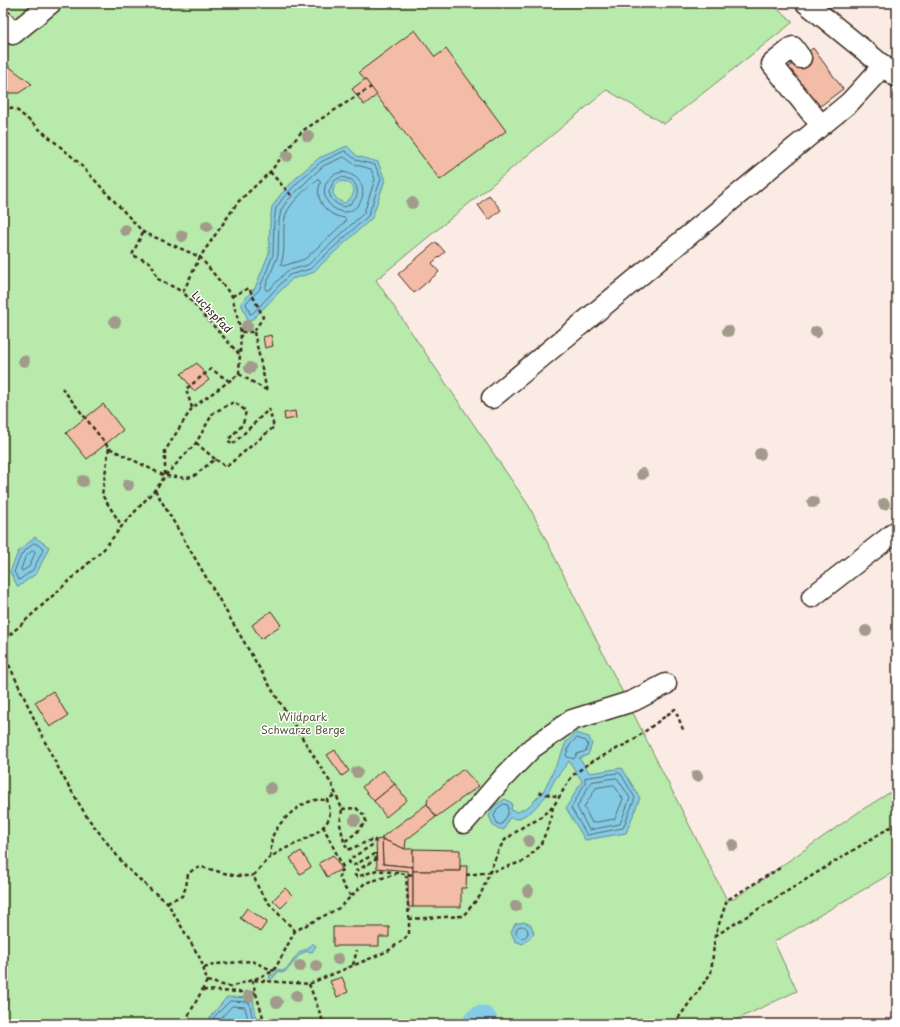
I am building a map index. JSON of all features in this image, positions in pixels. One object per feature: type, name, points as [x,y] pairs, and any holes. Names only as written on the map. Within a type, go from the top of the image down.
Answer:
[{"type":"street","points":[[3,21],[13,34],[51,3]]},
{"type":"street","points":[[492,398],[850,102],[890,72],[806,3]]},
{"type":"street","points":[[801,58],[793,47],[772,64],[821,126]]},
{"type":"street","points":[[812,597],[897,530]]},
{"type":"street","points":[[464,823],[503,778],[532,748],[572,720],[633,701],[666,684]]},
{"type":"path","name":"Luchspfad","points":[[240,354],[183,292],[200,257],[238,202],[270,172],[302,132],[371,87]]},
{"type":"path","points":[[3,105],[18,111],[76,160],[143,232],[200,257],[232,296],[241,332],[239,374]]},
{"type":"path","points":[[270,172],[291,196]]},
{"type":"path","points":[[143,232],[132,255],[152,263],[158,279],[183,292]]},
{"type":"path","points":[[232,296],[249,288],[263,317],[254,332],[266,391],[239,374]]},
{"type":"path","points":[[241,332],[254,332]]},
{"type":"path","points":[[192,408],[186,389],[211,369],[229,381]]},
{"type":"path","points":[[165,476],[165,451],[192,408],[239,374]]},
{"type":"path","points":[[62,388],[109,448],[165,476],[187,478],[194,476],[215,459]]},
{"type":"path","points":[[3,641],[104,549],[122,526],[155,490],[165,476],[196,444],[213,413],[234,402],[246,411],[243,424],[228,440],[232,445],[269,409],[274,427],[226,467],[196,444]]},
{"type":"path","points":[[109,448],[102,495],[122,526]]},
{"type":"path","points":[[155,490],[274,693],[332,785],[342,809],[340,824],[344,842],[348,850],[372,839],[375,840],[374,844],[350,859],[349,862],[354,865],[374,854],[376,857],[375,860],[356,871],[355,875],[357,877],[377,870],[413,875]]},
{"type":"path","points":[[3,652],[47,747],[87,817],[126,866],[151,890],[167,902],[201,960],[207,981],[184,1024]]},
{"type":"path","points":[[409,919],[463,916],[480,896],[491,872],[499,849],[505,840],[524,826],[537,820],[553,806],[572,776],[589,763],[632,741],[675,709],[684,732]]},
{"type":"path","points":[[539,792],[559,797]]},
{"type":"path","points":[[270,857],[274,833],[285,818],[304,804],[318,800],[327,800],[336,794]]},
{"type":"path","points":[[167,902],[182,896],[186,887],[188,874],[198,868],[202,867],[241,876],[254,875],[270,857],[313,835],[323,826],[329,817],[330,809],[327,800]]},
{"type":"path","points":[[466,875],[491,872],[524,861],[540,846],[549,825],[553,806]]},
{"type":"path","points":[[342,809],[356,808],[364,815],[366,821],[356,833],[344,842]]},
{"type":"path","points":[[715,936],[897,823]]},
{"type":"path","points":[[323,826],[344,869],[339,872],[344,888],[352,896]]},
{"type":"path","points":[[674,1024],[711,973],[715,936],[727,900],[780,868]]},
{"type":"path","points":[[207,981],[230,987],[274,971],[295,931],[339,908],[365,883],[398,873]]},
{"type":"path","points":[[254,875],[256,884],[264,898],[295,931]]},
{"type":"path","points":[[252,980],[309,984],[388,951],[409,935],[406,875]]},
{"type":"path","points":[[354,965],[357,950]]},
{"type":"path","points":[[204,968],[216,964],[252,961],[274,971]]},
{"type":"path","points":[[252,980],[265,1024]]},
{"type":"path","points":[[309,984],[324,1024]]},
{"type":"path","points":[[203,990],[256,993]]},
{"type":"green space","name":"Wildpark Schwarze Berge","points":[[3,3],[770,3],[793,22],[664,124],[607,90],[376,280],[529,506],[727,900],[734,899],[860,811],[897,788],[897,870],[774,942],[797,991],[727,1024],[3,1024]]},
{"type":"water","points":[[347,146],[357,156],[378,162],[385,180],[372,218],[312,273],[292,279],[253,319],[248,320],[241,303],[255,288],[269,253],[272,207],[280,195],[299,175],[319,158]],"holes":[[[342,181],[351,185],[354,190],[351,197],[344,203],[334,196],[333,190]]]},
{"type":"water","points":[[35,537],[49,547],[37,573],[18,587],[10,572],[18,552]]},
{"type":"water","points":[[576,733],[589,737],[592,744],[588,755],[579,758],[590,773],[622,768],[640,798],[626,833],[585,840],[566,808],[582,781],[569,761],[555,779],[547,795],[532,811],[518,819],[509,818],[504,830],[494,827],[489,816],[494,806],[505,799],[512,803],[511,810],[518,812],[529,806],[543,792],[566,742]]},
{"type":"water","points":[[524,922],[531,925],[534,934],[523,944],[515,941],[511,932],[515,924]]},
{"type":"water","points":[[312,943],[316,946],[312,952],[303,953],[286,971],[282,973],[279,971],[273,978],[269,978],[270,975],[273,975],[279,969],[282,971],[286,969],[299,953],[308,949]]},
{"type":"water","points":[[227,997],[253,998],[258,1024],[207,1024],[211,1016]]},
{"type":"building","points":[[415,30],[435,57],[446,49],[506,131],[440,180],[359,72]]},
{"type":"building","points":[[813,48],[843,89],[815,110],[785,70]]},
{"type":"building","points":[[3,62],[32,84],[19,93],[3,93]]},
{"type":"building","points":[[365,79],[377,95],[364,105],[352,89]]},
{"type":"building","points":[[489,195],[501,210],[489,220],[478,205]]},
{"type":"building","points":[[436,242],[445,252],[432,263],[439,272],[414,293],[398,274]]},
{"type":"building","points":[[271,335],[273,346],[265,348],[263,337]]},
{"type":"building","points":[[197,363],[209,380],[194,391],[181,374]]},
{"type":"building","points":[[103,404],[123,430],[87,459],[66,433]]},
{"type":"building","points":[[295,411],[296,418],[285,420],[284,413]]},
{"type":"building","points":[[271,611],[281,625],[261,639],[252,625]]},
{"type":"building","points":[[53,691],[68,716],[50,727],[35,702]]},
{"type":"building","points":[[335,750],[349,771],[342,776],[327,755]]},
{"type":"building","points":[[463,769],[479,786],[436,817],[427,804],[428,798]]},
{"type":"building","points":[[383,770],[395,784],[374,801],[362,787]]},
{"type":"building","points":[[395,784],[407,800],[386,817],[374,801]]},
{"type":"building","points":[[427,804],[436,817],[406,840],[405,849],[382,839],[382,837]]},
{"type":"building","points":[[382,839],[405,849],[413,849],[413,867],[383,864]]},
{"type":"building","points":[[382,839],[383,864],[413,867],[413,907],[408,907],[408,871],[377,868],[376,840]]},
{"type":"building","points":[[413,849],[460,850],[460,871],[413,871]]},
{"type":"building","points":[[301,851],[311,867],[300,874],[290,858]]},
{"type":"building","points":[[333,855],[342,869],[327,877],[319,863]]},
{"type":"building","points":[[460,866],[467,866],[466,888],[461,888],[461,907],[413,907],[413,871],[460,871]]},
{"type":"building","points":[[285,888],[293,896],[281,908],[273,900]]},
{"type":"building","points":[[247,908],[267,922],[260,932],[240,918]]},
{"type":"building","points":[[333,927],[389,927],[389,937],[379,937],[379,946],[333,946]]},
{"type":"building","points":[[342,977],[348,992],[337,997],[330,981]]},
{"type":"waterway","points":[[479,1024],[481,1022],[481,1024]]}]
